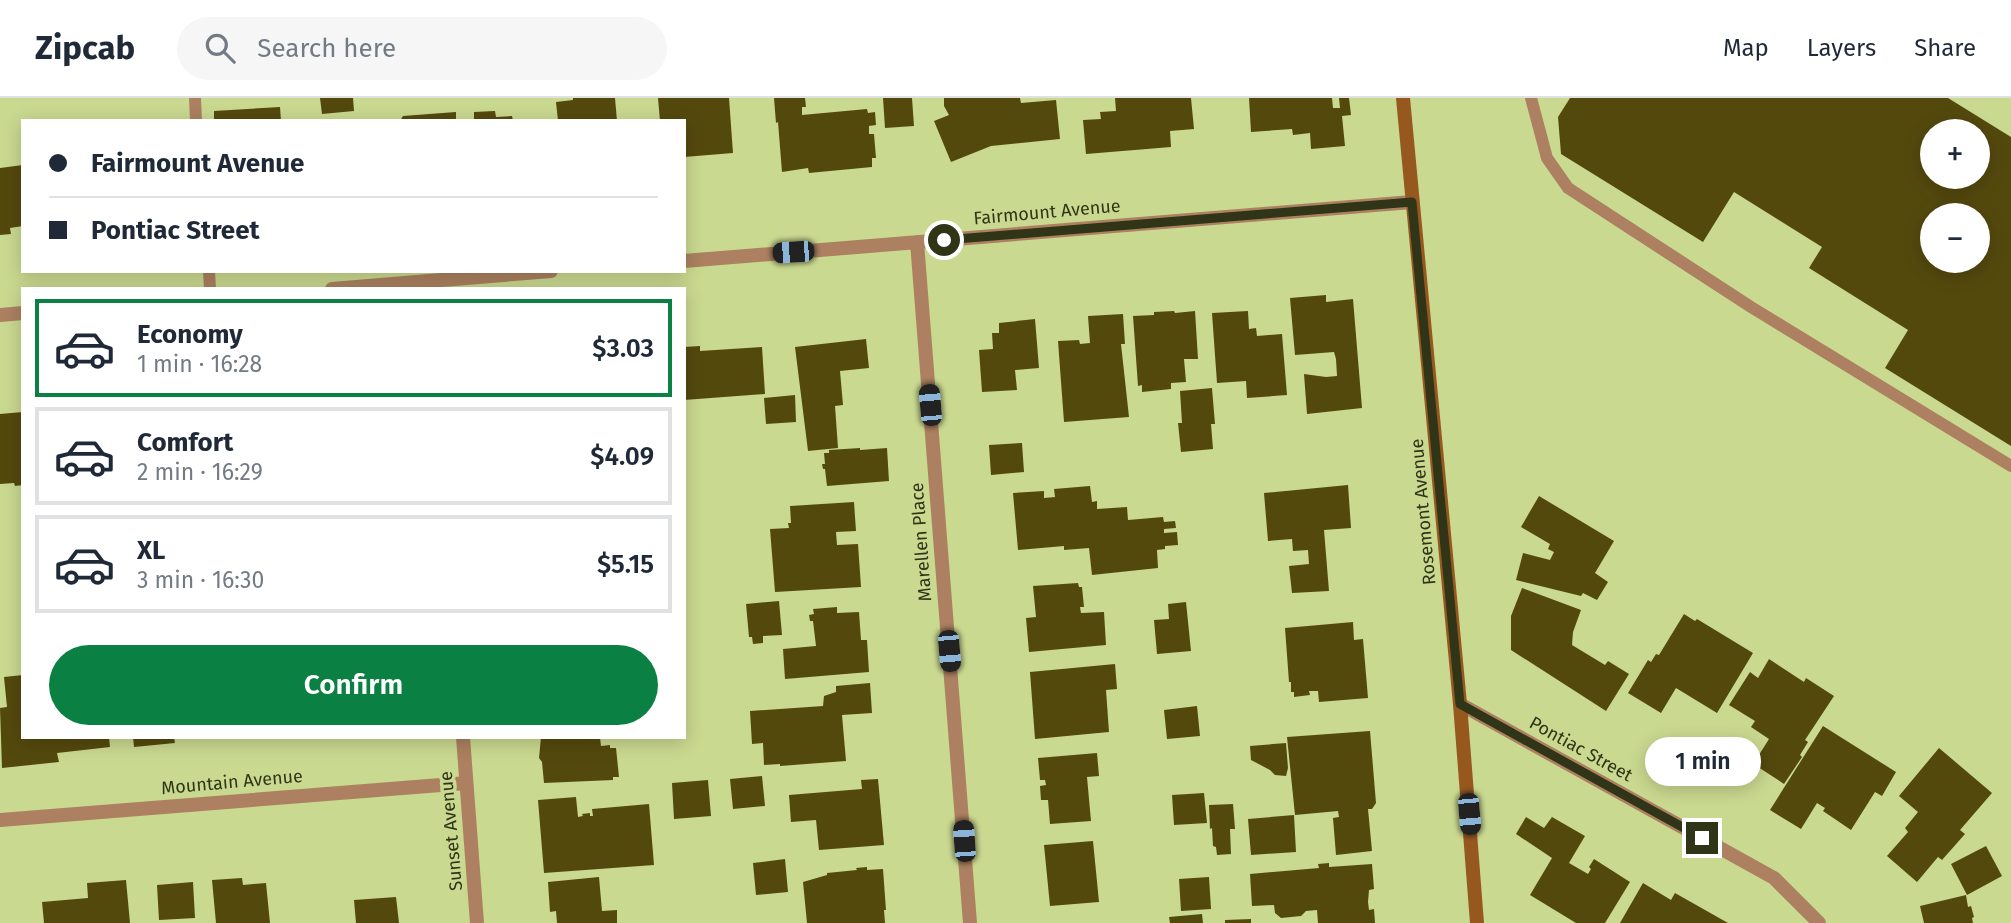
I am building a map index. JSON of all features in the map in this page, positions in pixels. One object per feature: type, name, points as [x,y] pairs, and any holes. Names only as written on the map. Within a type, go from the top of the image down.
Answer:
[{"type":"street","name":"Rosemont Avenue","points":[[1403,98],[1460,704],[1477,923]]},
{"type":"street","name":"Fairmount Avenue","points":[[686,261],[1412,202]]},
{"type":"street","name":"Marellen Place","points":[[917,242],[970,923]]},
{"type":"street","points":[[382,287],[431,285],[534,273]]},
{"type":"street","points":[[0,315],[21,313]]},
{"type":"street","name":"Pontiac Street","points":[[1460,704],[1774,878],[1819,923]]},
{"type":"street","name":"Sunset Avenue","points":[[463,739],[477,923]]},
{"type":"street","name":"Mountain Avenue","points":[[0,820],[466,783]]},
{"type":"lane","points":[[195,98],[196,119]]},
{"type":"lane","points":[[1531,98],[1547,158],[1568,188],[1751,307],[2011,466]]},
{"type":"building","points":[[320,98],[353,98],[354,111],[322,114]]},
{"type":"building","points":[[615,98],[617,119],[558,119],[556,102]]},
{"type":"building","points":[[658,98],[729,98],[733,153],[686,157],[686,119],[660,119]]},
{"type":"building","points":[[774,98],[805,98],[806,107],[802,107],[802,115],[867,109],[868,113],[875,112],[876,125],[869,126],[869,134],[874,134],[876,158],[872,158],[872,167],[809,173],[808,168],[782,172]]},
{"type":"building","points":[[883,98],[912,98],[914,126],[885,128]]},
{"type":"building","points":[[944,98],[1020,98],[1021,103],[1056,100],[1060,139],[991,146],[951,162],[934,121],[949,115],[944,106]]},
{"type":"building","points":[[1115,98],[1191,98],[1194,129],[1170,131],[1171,147],[1086,154],[1083,120],[1101,119],[1100,112],[1116,111]]},
{"type":"building","points":[[1249,98],[1332,98],[1333,108],[1340,108],[1339,98],[1349,98],[1351,115],[1342,116],[1345,146],[1311,149],[1310,133],[1293,135],[1292,129],[1251,132]]},
{"type":"building","points":[[1570,98],[1948,98],[1982,119],[1920,119],[1920,189],[1990,189],[1990,124],[2011,137],[2011,446],[1885,368],[1908,330],[1809,268],[1822,247],[1734,192],[1703,242],[1561,154],[1558,117]]},
{"type":"building","points":[[280,107],[281,119],[214,119],[214,111]]},
{"type":"building","points":[[495,111],[496,117],[512,116],[513,119],[474,119],[474,112]]},
{"type":"building","points":[[456,112],[456,119],[401,119],[403,116]]},
{"type":"building","points":[[21,165],[21,226],[10,228],[11,234],[0,235],[0,168]]},
{"type":"building","points":[[1326,295],[1326,302],[1353,299],[1362,408],[1307,414],[1304,374],[1337,376],[1336,359],[1334,352],[1295,355],[1290,298]]},
{"type":"building","points":[[1195,311],[1198,359],[1184,359],[1186,382],[1171,383],[1171,389],[1142,392],[1142,385],[1138,386],[1133,316]]},
{"type":"building","points":[[1248,311],[1249,329],[1256,328],[1257,336],[1282,334],[1287,395],[1247,398],[1246,381],[1217,383],[1212,313]]},
{"type":"building","points":[[1123,314],[1125,344],[1121,344],[1129,417],[1064,422],[1058,341],[1079,340],[1080,344],[1090,343],[1088,316]]},
{"type":"building","points":[[1035,319],[1039,368],[1015,370],[1017,390],[982,392],[979,350],[993,349],[992,333],[999,333],[999,323]]},
{"type":"building","points":[[866,339],[869,368],[840,371],[843,405],[835,406],[838,448],[808,451],[795,347]]},
{"type":"building","points":[[700,346],[700,351],[762,347],[765,394],[686,400],[686,347]]},
{"type":"building","points":[[1212,388],[1215,424],[1211,424],[1213,449],[1181,452],[1178,423],[1182,423],[1180,391]]},
{"type":"building","points":[[795,395],[796,422],[766,424],[764,398]]},
{"type":"building","points":[[21,412],[21,485],[0,484],[0,414]]},
{"type":"building","points":[[1022,443],[1024,472],[991,475],[989,445]]},
{"type":"building","points":[[887,448],[889,481],[827,486],[822,464],[825,464],[824,453],[829,453],[829,450]]},
{"type":"building","points":[[1348,485],[1351,528],[1324,530],[1329,591],[1292,593],[1289,566],[1309,564],[1308,550],[1293,551],[1292,539],[1268,541],[1264,493]]},
{"type":"building","points":[[1090,486],[1092,502],[1097,501],[1097,509],[1127,507],[1128,520],[1163,517],[1164,522],[1175,521],[1176,528],[1164,529],[1164,533],[1177,532],[1178,545],[1157,550],[1158,568],[1092,575],[1089,548],[1064,550],[1064,546],[1018,550],[1013,493],[1044,491],[1044,498],[1055,497],[1054,489]]},
{"type":"building","points":[[1539,496],[1614,541],[1595,573],[1608,582],[1597,600],[1583,593],[1581,596],[1516,580],[1523,553],[1550,560],[1554,552],[1548,549],[1550,544],[1521,527]]},
{"type":"building","points":[[854,502],[856,531],[836,532],[837,545],[858,544],[861,587],[775,592],[770,529],[789,528],[790,506]]},
{"type":"building","points":[[1078,583],[1079,587],[1082,587],[1084,607],[1080,607],[1081,613],[1104,612],[1106,645],[1029,652],[1026,618],[1036,617],[1033,586]]},
{"type":"building","points":[[1522,588],[1581,610],[1573,632],[1572,645],[1605,665],[1608,661],[1629,674],[1606,711],[1511,650],[1511,616]]},
{"type":"building","points":[[779,601],[782,635],[763,636],[763,643],[753,644],[752,637],[749,637],[746,604]]},
{"type":"building","points":[[1186,602],[1191,651],[1157,654],[1154,620],[1169,619],[1168,604]]},
{"type":"building","points":[[837,607],[837,613],[859,612],[861,640],[867,640],[869,672],[785,679],[783,649],[816,646],[813,621],[810,621],[809,615],[814,614],[813,609]]},
{"type":"building","points":[[1684,614],[1753,653],[1717,713],[1676,688],[1661,713],[1628,693],[1648,660],[1651,662],[1656,654],[1659,655]]},
{"type":"building","points":[[1353,622],[1354,640],[1363,639],[1368,698],[1319,702],[1318,691],[1309,691],[1310,695],[1294,697],[1289,682],[1285,628]]},
{"type":"building","points":[[1769,659],[1804,682],[1806,678],[1834,696],[1805,740],[1808,742],[1800,755],[1802,757],[1784,784],[1749,761],[1753,756],[1757,758],[1769,739],[1751,727],[1755,721],[1729,705],[1750,672],[1758,678]]},
{"type":"building","points":[[1115,664],[1117,689],[1106,690],[1109,732],[1035,739],[1030,672]]},
{"type":"building","points":[[21,675],[21,739],[109,739],[110,747],[57,753],[59,762],[2,768],[0,708],[7,707],[4,677]]},
{"type":"building","points":[[870,683],[872,713],[842,715],[846,761],[764,765],[763,743],[752,744],[750,711],[823,706],[824,696],[836,692],[836,686]]},
{"type":"building","points":[[1197,706],[1200,736],[1167,739],[1164,710]]},
{"type":"building","points":[[1823,726],[1896,772],[1882,796],[1875,792],[1851,830],[1823,811],[1825,808],[1817,803],[1801,829],[1770,810]]},
{"type":"building","points":[[1370,731],[1376,803],[1372,809],[1368,809],[1372,851],[1336,855],[1333,818],[1339,817],[1338,811],[1295,815],[1287,737]]},
{"type":"building","points":[[133,739],[174,739],[175,743],[134,747]]},
{"type":"building","points":[[541,739],[600,739],[601,746],[610,745],[610,748],[616,748],[619,777],[613,777],[613,780],[544,783],[542,762],[539,758]]},
{"type":"building","points":[[1286,743],[1286,776],[1275,775],[1251,760],[1250,746]]},
{"type":"building","points":[[1939,748],[1992,793],[1960,830],[1965,834],[1942,860],[1938,857],[1917,882],[1887,856],[1908,832],[1905,828],[1918,812],[1899,796]]},
{"type":"building","points":[[1097,753],[1099,776],[1087,777],[1091,821],[1050,824],[1048,800],[1041,800],[1040,786],[1046,785],[1045,780],[1040,780],[1038,758]]},
{"type":"building","points":[[762,776],[765,806],[733,809],[730,779]]},
{"type":"building","points":[[878,779],[884,845],[819,850],[816,820],[791,822],[789,795],[862,789],[861,780]]},
{"type":"building","points":[[708,780],[711,816],[674,819],[672,783]]},
{"type":"building","points":[[1204,793],[1207,823],[1174,825],[1172,795]]},
{"type":"building","points":[[576,797],[578,817],[590,813],[590,816],[593,816],[592,809],[649,804],[654,865],[544,873],[538,800]]},
{"type":"building","points":[[1233,804],[1235,829],[1230,829],[1231,854],[1217,855],[1216,847],[1213,846],[1212,828],[1210,829],[1209,805]]},
{"type":"building","points":[[1294,815],[1296,852],[1251,855],[1248,819]]},
{"type":"building","points":[[1526,817],[1544,828],[1552,817],[1585,836],[1569,863],[1588,874],[1594,859],[1630,882],[1605,923],[1576,923],[1530,895],[1552,858],[1516,834]]},
{"type":"building","points":[[1093,841],[1099,902],[1050,906],[1044,845]]},
{"type":"building","points":[[1986,846],[2002,876],[1967,895],[1951,864]]},
{"type":"building","points":[[785,859],[788,892],[756,895],[753,863]]},
{"type":"building","points":[[1329,863],[1329,867],[1372,864],[1374,889],[1369,890],[1368,902],[1369,910],[1374,909],[1375,923],[1318,923],[1317,910],[1306,911],[1301,916],[1281,918],[1275,913],[1274,905],[1252,906],[1250,874],[1319,868],[1318,864]]},
{"type":"building","points":[[867,867],[867,870],[883,869],[885,923],[807,923],[803,882],[827,873]]},
{"type":"building","points":[[599,877],[602,911],[617,910],[617,923],[557,923],[556,911],[550,912],[548,882]]},
{"type":"building","points":[[1209,877],[1211,909],[1181,911],[1179,879]]},
{"type":"building","points":[[242,878],[243,885],[266,883],[270,923],[216,923],[212,880]]},
{"type":"building","points":[[126,880],[130,923],[44,923],[42,902],[88,898],[87,883]]},
{"type":"building","points":[[193,882],[195,918],[159,920],[157,885]]},
{"type":"building","points":[[1643,883],[1671,900],[1675,893],[1728,923],[1620,923]]},
{"type":"building","points":[[1966,895],[1968,907],[1971,906],[1974,917],[1973,923],[1924,923],[1920,906]]},
{"type":"building","points":[[396,897],[399,923],[356,923],[354,900]]},
{"type":"building","points":[[1202,914],[1203,923],[1170,923],[1169,917]]},
{"type":"building","points":[[1251,919],[1251,923],[1225,923],[1225,920]]},
{"type":"route","points":[[944,240],[1412,202],[1460,704],[1702,838]]}]
